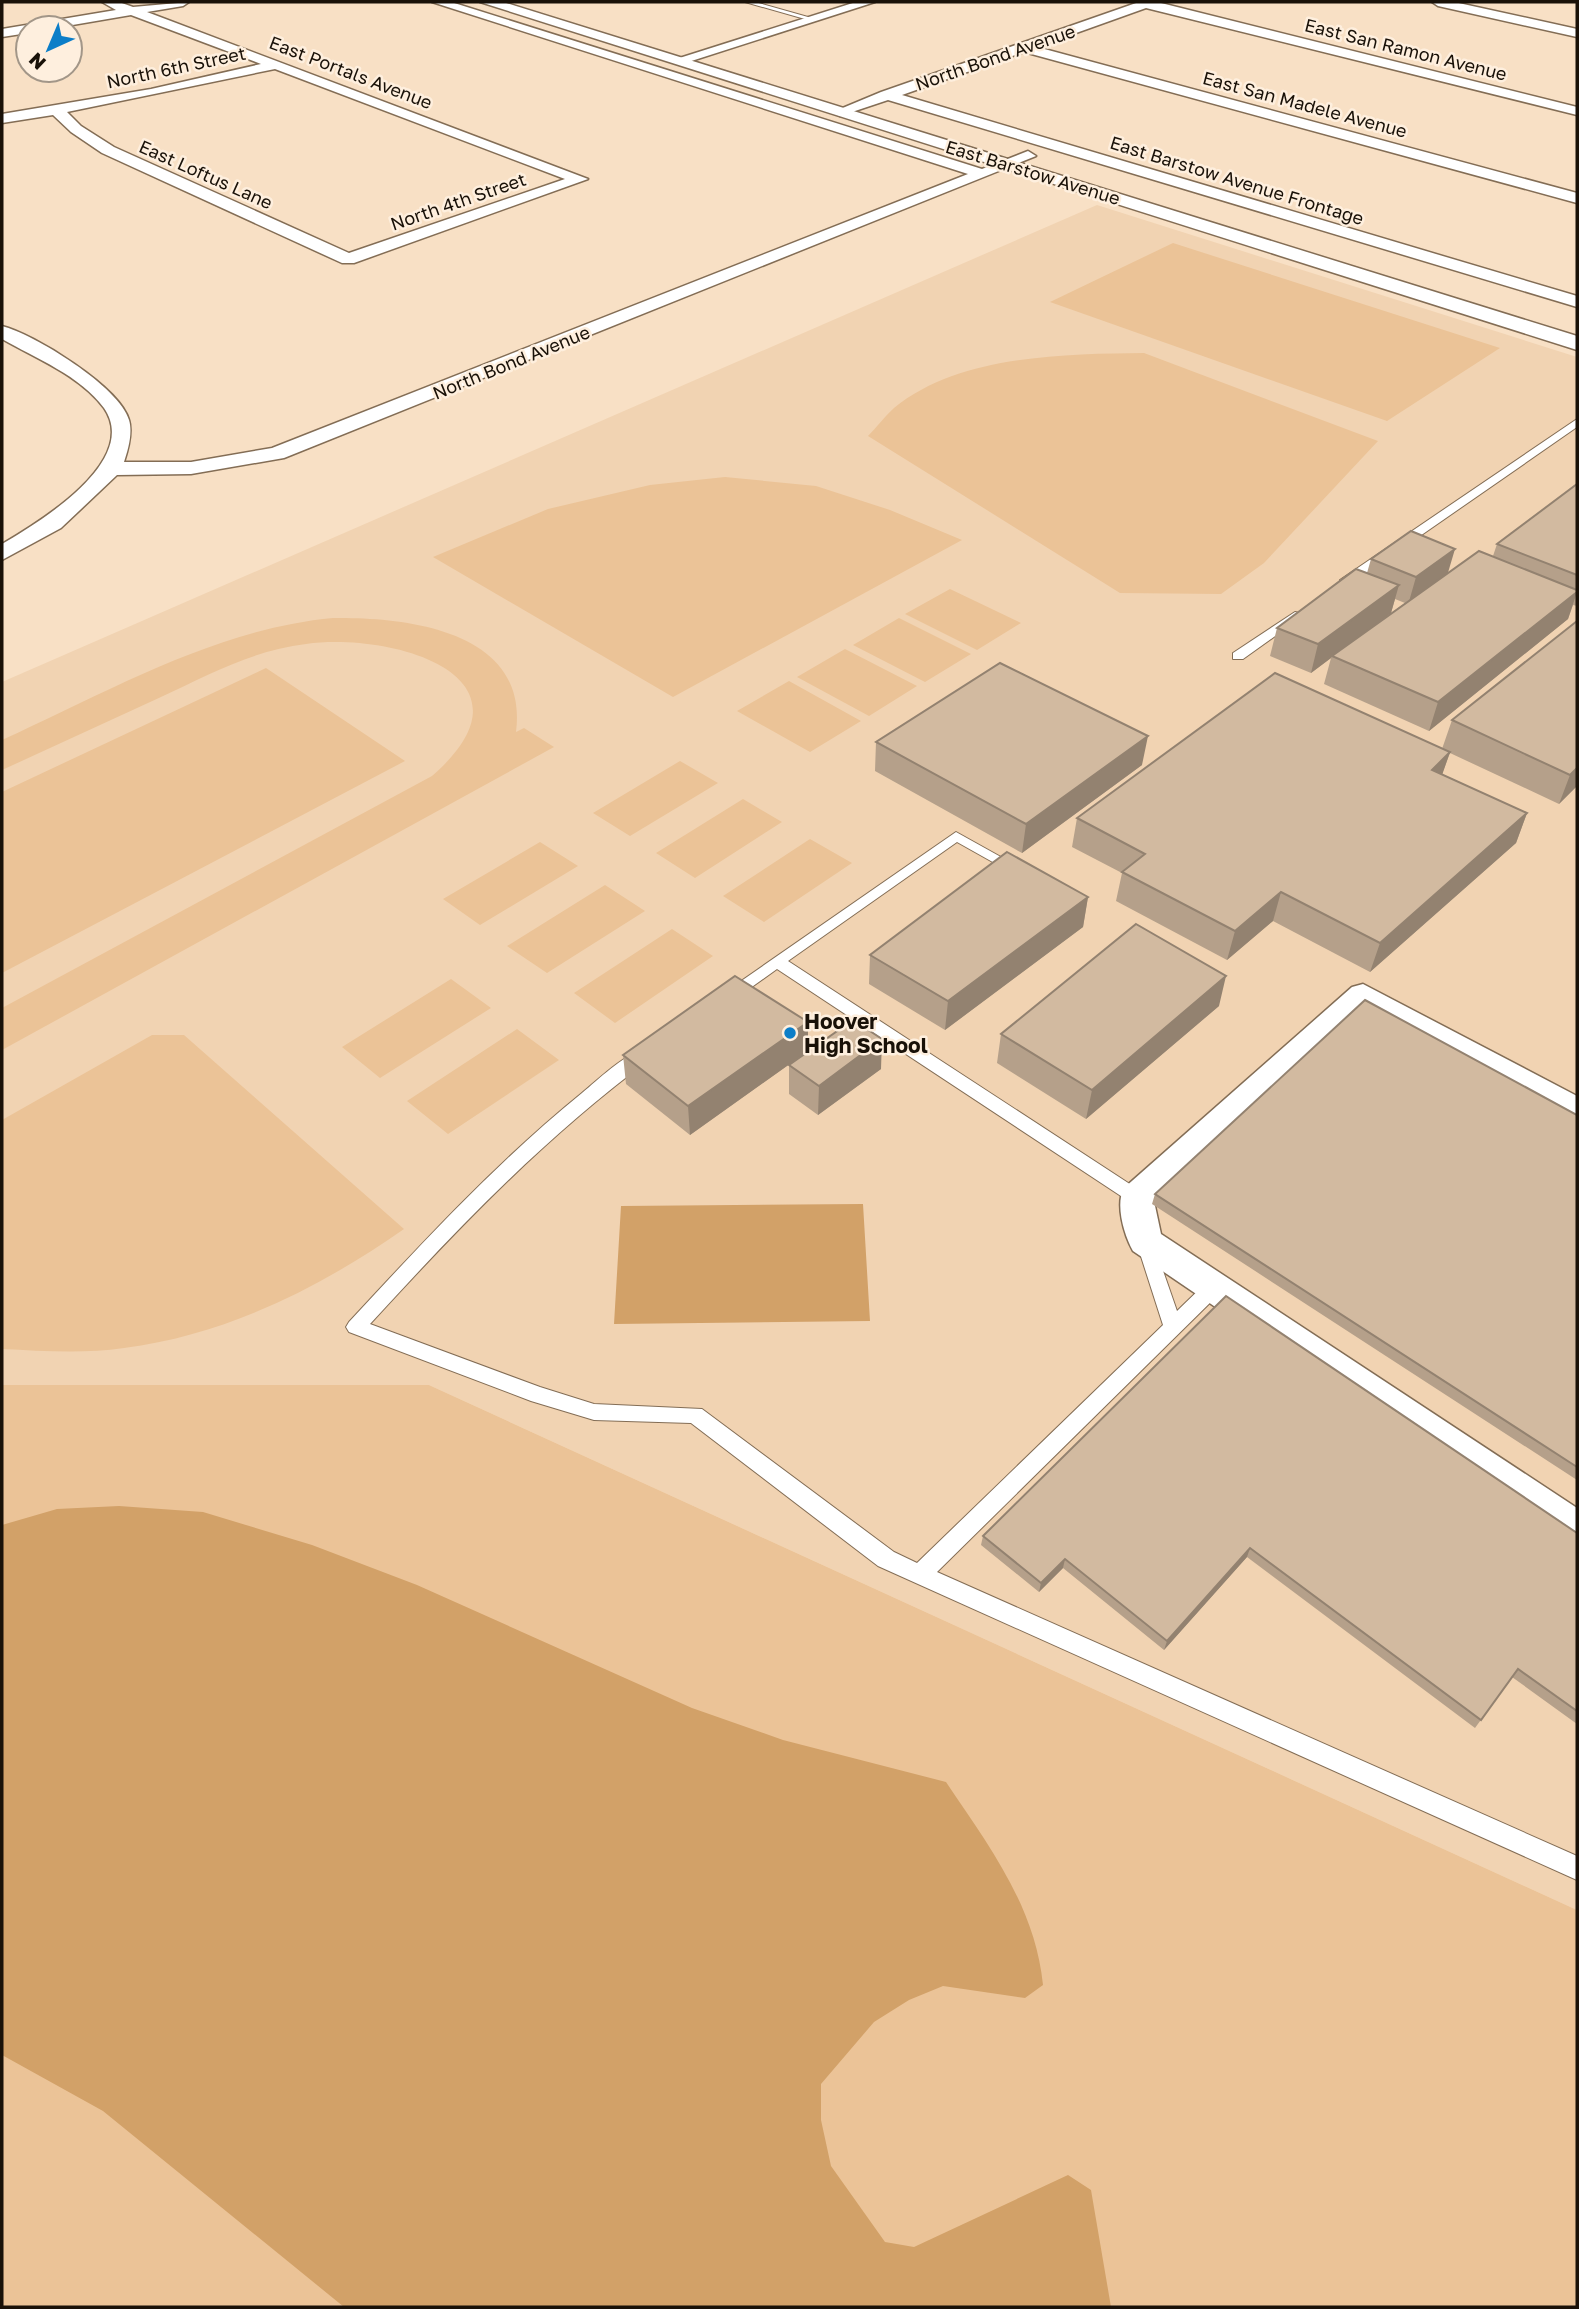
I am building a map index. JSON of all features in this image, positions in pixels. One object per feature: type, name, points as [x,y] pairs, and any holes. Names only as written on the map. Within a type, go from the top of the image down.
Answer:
[{"type":"main road","name":"East Barstow Avenue","points":[[488,2],[1577,343]]},
{"type":"main road","name":"East Barstow Avenue","points":[[528,2],[1577,324]]},
{"type":"street","name":"East Portals Avenue","points":[[108,2],[580,179]]},
{"type":"street","points":[[84,19],[183,2]]},
{"type":"street","points":[[438,2],[983,174]]},
{"type":"street","points":[[677,61],[869,2]]},
{"type":"street","points":[[1438,2],[1577,33]]},
{"type":"street","name":"North Bond Avenue","points":[[840,112],[1148,3]]},
{"type":"street","name":"East San Ramon Avenue","points":[[1148,3],[1577,111]]},
{"type":"street","name":"East San Madele Avenue","points":[[1022,47],[1577,198]]},
{"type":"street","name":"North 6th Street","points":[[2,119],[151,93],[276,65]]},
{"type":"street","name":"East Barstow Avenue Frontage","points":[[886,95],[1577,302]]},
{"type":"street","name":"East Loftus Lane","points":[[57,110],[76,128],[108,150],[348,259]]},
{"type":"street","name":"North Bond Avenue","points":[[111,469],[191,468],[277,453],[1028,156]]},
{"type":"street","name":"North 4th Street","points":[[348,259],[580,179]]},
{"type":"street","points":[[2,332],[83,378],[108,401],[120,419],[119,443],[111,469],[53,523],[2,553]]},
{"type":"street","points":[[1577,1110],[1363,995],[1136,1197],[1145,1241],[1577,1530]]},
{"type":"lane","points":[[748,2],[812,19]]},
{"type":"lane","points":[[1328,593],[1577,422]]},
{"type":"lane","points":[[1238,656],[1306,609]]},
{"type":"lane","points":[[711,1007],[956,836],[1038,880]]},
{"type":"lane","points":[[777,961],[1136,1197]]},
{"type":"lane","points":[[656,1046],[590,1092],[476,1198],[356,1327],[538,1395],[594,1412],[695,1415],[886,1559],[1577,1868]]},
{"type":"lane","points":[[1145,1241],[1173,1327]]},
{"type":"lane","points":[[920,1574],[1214,1287]]},
{"type":"shaded area","name":"Hoover High School","points":[[1097,205],[1577,357],[1577,1910],[429,1385],[2,1385],[2,682]]},
{"type":"shaded area","points":[[1173,243],[1500,348],[1387,421],[1050,302]]},
{"type":"shaded area","points":[[1144,353],[1378,441],[1264,563],[1221,594],[1120,593],[868,436],[894,408],[920,390],[949,377],[1013,361]]},
{"type":"shaded area","points":[[725,477],[816,486],[890,510],[962,540],[673,697],[433,557],[548,509],[650,485]]},
{"type":"shaded area","points":[[950,589],[1021,623],[977,650],[905,614]]},
{"type":"shaded area","points":[[333,618],[395,621],[427,627],[458,637],[484,651],[503,671],[515,698],[516,732],[524,728],[554,747],[2,1050],[2,1008],[432,776],[463,741],[473,712],[465,687],[444,668],[414,654],[341,642],[306,644],[268,652],[232,664],[2,770],[2,740],[122,683],[204,649],[289,624]]},
{"type":"shaded area","points":[[899,618],[971,654],[925,682],[853,645]]},
{"type":"shaded area","points":[[845,649],[917,686],[869,716],[797,677]]},
{"type":"shaded area","points":[[266,668],[405,761],[2,973],[2,792]]},
{"type":"shaded area","points":[[789,681],[861,721],[810,752],[737,711]]},
{"type":"shaded area","points":[[680,761],[718,783],[630,836],[593,813]]},
{"type":"shaded area","points":[[743,799],[782,822],[695,878],[656,853]]},
{"type":"shaded area","points":[[810,839],[852,863],[764,922],[723,896]]},
{"type":"shaded area","points":[[540,842],[578,866],[480,925],[443,899]]},
{"type":"shaded area","points":[[605,885],[645,911],[547,973],[507,946]]},
{"type":"shaded area","points":[[672,929],[713,956],[615,1023],[574,993]]},
{"type":"shaded area","points":[[451,979],[491,1008],[380,1078],[342,1047]]},
{"type":"shaded area","points":[[517,1029],[559,1060],[448,1134],[407,1101]]},
{"type":"shaded area","points":[[152,1035],[184,1035],[404,1229],[306,1289],[236,1320],[200,1332],[162,1342],[109,1350],[63,1352],[2,1349],[2,1120]]},
{"type":"shaded area","points":[[863,1204],[870,1321],[614,1324],[621,1206]]},
{"type":"shaded area","points":[[2,1385],[429,1385],[1577,1910],[1577,2307],[2,2307]]},
{"type":"shaded area","points":[[119,1506],[203,1512],[312,1545],[417,1585],[692,1708],[783,1740],[946,1782],[1008,1878],[1020,1903],[1031,1929],[1043,1985],[1025,1998],[943,1986],[909,2000],[874,2022],[821,2084],[821,2120],[831,2166],[885,2242],[914,2247],[1068,2175],[1091,2190],[1111,2307],[344,2307],[103,2111],[2,2055],[2,1525],[57,1509]]},
{"type":"building","points":[[1577,484],[1577,575],[1497,544]]},
{"type":"building","points":[[1411,531],[1455,549],[1416,577],[1371,559]]},
{"type":"building","points":[[1479,551],[1577,592],[1438,702],[1332,656]]},
{"type":"building","points":[[1356,569],[1399,585],[1318,644],[1277,628]]},
{"type":"building","points":[[1577,621],[1577,768],[1570,775],[1452,720]]},
{"type":"building","points":[[1000,663],[1148,736],[1026,824],[876,742]]},
{"type":"building","points":[[1275,673],[1450,752],[1432,770],[1527,813],[1380,943],[1281,892],[1235,931],[1122,872],[1145,854],[1077,818]]},
{"type":"building","points":[[1007,852],[1088,897],[948,1001],[870,955]]},
{"type":"building","points":[[1136,924],[1226,976],[1092,1090],[1001,1034]]},
{"type":"building","points":[[735,976],[808,1022],[688,1106],[623,1055]]},
{"type":"building","points":[[1365,1000],[1577,1115],[1577,1467],[1155,1194]]},
{"type":"building","points":[[853,1020],[882,1039],[819,1086],[789,1065]]},
{"type":"building","points":[[1226,1296],[1577,1533],[1577,1711],[1518,1669],[1481,1720],[1250,1548],[1167,1641],[1065,1559],[1041,1583],[983,1536]]},
{"type":"place","name":"Hoover High School","points":[[790,1033]]}]
